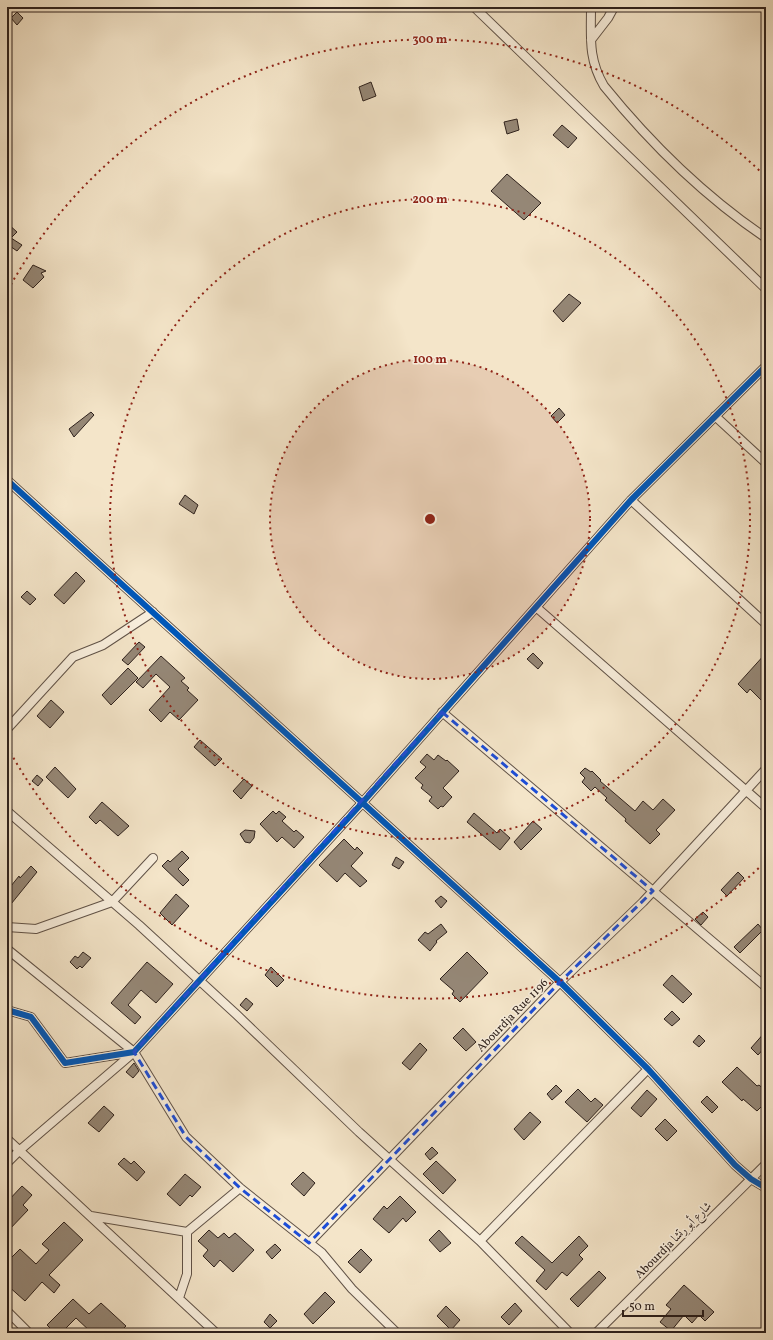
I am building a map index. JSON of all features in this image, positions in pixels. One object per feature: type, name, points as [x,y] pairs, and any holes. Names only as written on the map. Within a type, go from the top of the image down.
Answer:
[{"type":"street","points":[[474,7],[766,289]]},
{"type":"street","points":[[591,7],[592,59],[599,78],[609,92],[664,154],[732,214],[766,238]]},
{"type":"street","points":[[591,40],[608,18],[614,7]]},
{"type":"street","points":[[7,1163],[20,1150],[134,1052],[363,802],[631,500],[766,366]]},
{"type":"street","points":[[715,416],[766,463]]},
{"type":"street","points":[[7,480],[560,982],[648,1069],[734,1165],[766,1188]]},
{"type":"street","points":[[631,500],[766,624]]},
{"type":"street","points":[[536,607],[766,808]]},
{"type":"street","points":[[7,729],[73,656],[103,645],[153,612]]},
{"type":"street","points":[[442,712],[766,987]]},
{"type":"street","name":"Abourdja Rue 1196","points":[[309,1243],[560,982],[653,891],[766,769]]},
{"type":"street","points":[[7,811],[200,980],[353,1127],[480,1242],[570,1333]]},
{"type":"street","points":[[7,927],[36,929],[112,902],[152,858]]},
{"type":"street","points":[[7,949],[134,1052],[186,1137],[240,1188],[322,1253],[352,1289],[397,1333]]},
{"type":"street","points":[[7,1010],[31,1017],[65,1063],[134,1052]]},
{"type":"street","points":[[480,1242],[648,1069]]},
{"type":"street","points":[[7,1139],[216,1333]]},
{"type":"street","name":"Abourdja شارع أبو رتشا","points":[[596,1333],[766,1164]]},
{"type":"street","points":[[90,1216],[187,1232],[240,1188]]},
{"type":"street","points":[[179,1298],[187,1274],[187,1232]]},
{"type":"street","points":[[7,1311],[29,1333]]},
{"type":"highlighted area","points":[[442,712],[653,891],[560,982],[309,1243],[240,1188],[186,1137],[134,1052]]},
{"type":"building","points":[[17,12],[23,18],[17,25],[11,18]]},
{"type":"building","points":[[371,82],[376,96],[363,101],[359,87]]},
{"type":"building","points":[[517,119],[519,130],[507,134],[504,122]]},
{"type":"building","points":[[562,125],[577,138],[568,148],[553,135]]},
{"type":"building","points":[[507,174],[541,203],[524,220],[491,191]]},
{"type":"building","points":[[7,223],[17,232],[11,238],[22,245],[17,251],[7,244]]},
{"type":"building","points":[[33,265],[46,271],[41,273],[44,277],[33,288],[23,280]]},
{"type":"building","points":[[569,294],[581,303],[563,322],[553,311]]},
{"type":"building","points":[[559,408],[565,415],[557,423],[551,416]]},
{"type":"building","points":[[91,412],[94,415],[74,437],[69,429]]},
{"type":"building","points":[[185,495],[198,505],[194,514],[179,504]]},
{"type":"building","points":[[76,572],[85,581],[64,604],[54,595]]},
{"type":"building","points":[[27,591],[36,599],[30,605],[21,597]]},
{"type":"building","points":[[139,642],[145,647],[128,665],[122,660]]},
{"type":"building","points":[[533,653],[543,663],[538,669],[527,659]]},
{"type":"building","points":[[766,653],[766,705],[750,689],[747,693],[738,684]]},
{"type":"building","points":[[161,656],[185,678],[181,681],[189,688],[187,690],[198,700],[179,720],[170,712],[161,722],[149,710],[170,687],[156,674],[143,688],[136,682]]},
{"type":"building","points":[[128,668],[138,678],[111,705],[102,695]]},
{"type":"building","points":[[51,700],[64,712],[50,728],[37,716]]},
{"type":"building","points":[[200,740],[222,759],[215,766],[194,747]]},
{"type":"building","points":[[427,754],[434,760],[438,755],[446,761],[447,760],[459,771],[443,788],[452,797],[443,807],[441,806],[438,809],[429,801],[432,797],[421,788],[423,785],[415,778],[426,767],[420,762]]},
{"type":"building","points":[[55,767],[76,789],[68,798],[46,777]]},
{"type":"building","points":[[585,768],[591,772],[592,771],[601,780],[600,781],[635,811],[643,801],[653,810],[663,799],[675,810],[656,830],[660,834],[650,844],[625,821],[626,819],[605,800],[607,798],[595,787],[591,791],[582,782],[585,778],[580,773]]},
{"type":"building","points":[[37,775],[43,780],[38,786],[32,781]]},
{"type":"building","points":[[244,779],[252,786],[241,799],[233,791]]},
{"type":"building","points":[[102,802],[129,826],[118,836],[100,820],[96,824],[89,817]]},
{"type":"building","points":[[273,811],[276,814],[279,811],[286,817],[282,821],[294,832],[296,830],[304,837],[294,848],[282,837],[277,842],[260,824]]},
{"type":"building","points":[[474,813],[497,833],[500,829],[510,838],[500,850],[467,822]]},
{"type":"building","points":[[533,821],[542,829],[521,850],[514,842]]},
{"type":"building","points":[[245,830],[255,831],[254,838],[250,843],[245,842],[240,834]]},
{"type":"building","points":[[344,839],[355,850],[357,847],[363,853],[351,866],[367,881],[360,887],[345,873],[337,882],[319,865]]},
{"type":"building","points":[[182,851],[189,858],[178,869],[189,880],[183,886],[162,866],[168,860],[170,862]]},
{"type":"building","points":[[396,857],[404,862],[399,869],[392,865]]},
{"type":"building","points":[[31,866],[37,872],[7,909],[7,891],[19,876],[20,878]]},
{"type":"building","points":[[738,872],[744,878],[727,896],[721,890]]},
{"type":"building","points":[[176,894],[189,906],[172,925],[160,913]]},
{"type":"building","points":[[441,896],[447,901],[441,908],[435,901]]},
{"type":"building","points":[[703,912],[708,917],[701,925],[695,919]]},
{"type":"building","points":[[441,924],[447,932],[436,941],[437,942],[430,951],[418,940],[425,932],[428,934]]},
{"type":"building","points":[[758,924],[763,930],[740,953],[734,947]]},
{"type":"building","points":[[83,952],[91,958],[82,968],[80,966],[77,969],[70,962],[75,956],[78,958]]},
{"type":"building","points":[[467,952],[488,973],[460,1002],[452,994],[454,991],[440,979]]},
{"type":"building","points":[[147,962],[173,984],[156,1003],[141,990],[128,1005],[141,1017],[135,1024],[111,1003]]},
{"type":"building","points":[[271,967],[284,980],[277,987],[265,975]]},
{"type":"building","points":[[672,975],[692,994],[683,1003],[663,985]]},
{"type":"building","points":[[246,998],[253,1004],[247,1011],[240,1005]]},
{"type":"building","points":[[672,1011],[680,1019],[672,1026],[664,1019]]},
{"type":"building","points":[[463,1028],[476,1042],[466,1051],[453,1038]]},
{"type":"building","points":[[766,1031],[766,1046],[758,1055],[751,1048]]},
{"type":"building","points":[[699,1035],[705,1041],[699,1047],[693,1042]]},
{"type":"building","points":[[420,1043],[427,1050],[410,1070],[402,1063]]},
{"type":"building","points":[[134,1063],[139,1071],[133,1078],[126,1072]]},
{"type":"building","points":[[737,1067],[757,1086],[759,1085],[766,1091],[766,1111],[761,1107],[757,1111],[743,1099],[742,1101],[722,1082]]},
{"type":"building","points":[[556,1085],[562,1091],[552,1100],[547,1094]]},
{"type":"building","points":[[578,1089],[591,1102],[595,1098],[603,1105],[587,1122],[565,1102]]},
{"type":"building","points":[[647,1090],[657,1099],[641,1117],[631,1108]]},
{"type":"building","points":[[707,1096],[718,1107],[712,1113],[701,1102]]},
{"type":"building","points":[[104,1106],[114,1115],[99,1132],[88,1123]]},
{"type":"building","points":[[530,1112],[541,1122],[524,1140],[514,1129]]},
{"type":"building","points":[[665,1119],[677,1131],[667,1141],[655,1129]]},
{"type":"building","points":[[432,1147],[438,1153],[430,1160],[425,1154]]},
{"type":"building","points":[[124,1158],[131,1164],[134,1161],[145,1172],[137,1181],[118,1164]]},
{"type":"building","points":[[436,1161],[456,1180],[443,1194],[423,1174]]},
{"type":"building","points":[[303,1172],[315,1183],[304,1196],[291,1184]]},
{"type":"building","points":[[185,1174],[201,1187],[192,1197],[190,1195],[180,1206],[167,1194]]},
{"type":"building","points":[[22,1186],[32,1195],[23,1205],[28,1210],[7,1232],[7,1202]]},
{"type":"building","points":[[400,1196],[416,1212],[406,1222],[403,1218],[389,1233],[373,1219],[384,1206],[387,1209]]},
{"type":"building","points":[[64,1222],[83,1240],[49,1275],[60,1285],[54,1293],[42,1282],[25,1301],[7,1285],[7,1262],[20,1249],[36,1264],[49,1250],[42,1244]]},
{"type":"building","points":[[209,1230],[218,1238],[224,1233],[229,1238],[235,1233],[254,1250],[233,1272],[220,1260],[214,1267],[203,1256],[208,1250],[198,1241]]},
{"type":"building","points":[[439,1230],[451,1243],[440,1252],[429,1240]]},
{"type":"building","points":[[522,1236],[552,1263],[579,1236],[588,1246],[579,1255],[583,1259],[567,1276],[562,1272],[546,1290],[536,1281],[545,1270],[515,1243]]},
{"type":"building","points":[[275,1244],[281,1250],[272,1259],[266,1252]]},
{"type":"building","points":[[361,1249],[372,1260],[360,1273],[348,1262]]},
{"type":"building","points":[[599,1271],[606,1278],[578,1307],[570,1299]]},
{"type":"building","points":[[684,1285],[714,1312],[705,1321],[699,1315],[692,1323],[684,1315],[671,1331],[660,1322],[671,1309],[666,1305]]},
{"type":"building","points":[[325,1292],[335,1302],[313,1324],[304,1314]]},
{"type":"building","points":[[73,1299],[89,1314],[101,1303],[126,1326],[119,1333],[92,1333],[76,1318],[61,1333],[55,1333],[47,1325]]},
{"type":"building","points":[[515,1303],[522,1311],[509,1325],[501,1317]]},
{"type":"building","points":[[446,1306],[460,1320],[451,1330],[437,1316]]},
{"type":"building","points":[[270,1314],[277,1321],[270,1328],[264,1322]]},
{"type":"cycle path","points":[[7,1010],[31,1017],[65,1063],[134,1052],[363,802],[631,500],[766,366]]},
{"type":"cycle path","points":[[7,480],[560,982],[648,1069],[735,1165],[751,1179],[766,1188]]}]
